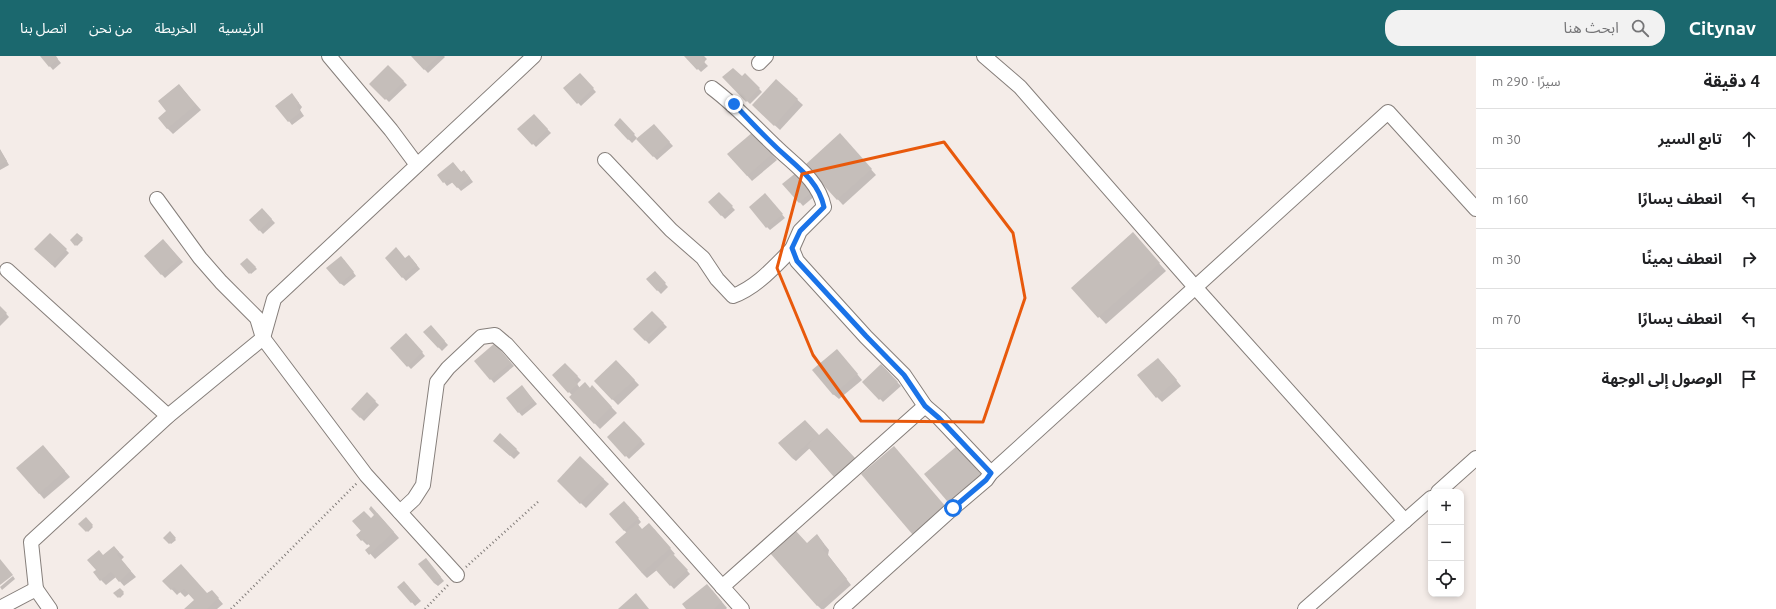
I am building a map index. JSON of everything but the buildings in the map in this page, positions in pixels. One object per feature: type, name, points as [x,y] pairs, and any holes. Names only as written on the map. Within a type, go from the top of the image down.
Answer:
[{"type":"street","points":[[329,56],[391,130],[417,165]]},
{"type":"street","points":[[50,609],[36,589],[31,542],[168,416],[263,338],[274,299],[534,56]]},
{"type":"street","points":[[984,56],[1020,87],[1195,287],[1405,521]]},
{"type":"street","points":[[605,160],[671,230],[703,258],[717,279],[733,296],[747,291],[769,272],[792,248],[800,231],[824,207],[821,196],[804,172],[776,148],[734,104],[712,88]]},
{"type":"street","points":[[841,609],[986,480],[991,473],[1388,112],[1476,209]]},
{"type":"street","points":[[157,199],[200,258],[221,282],[257,318],[263,338],[366,475],[457,575]]},
{"type":"street","points":[[792,248],[797,261],[904,375],[925,406],[939,418],[991,473]]},
{"type":"street","points":[[7,270],[168,416]]},
{"type":"street","points":[[400,512],[414,499],[423,486],[437,382],[448,368],[481,337],[495,335],[507,345],[722,586],[738,607]]},
{"type":"street","points":[[722,586],[925,406]]},
{"type":"street","points":[[1441,489],[1476,458]]},
{"type":"street","points":[[1306,609],[1428,501]]},
{"type":"street","points":[[0,608],[36,589]]},
{"type":"path","points":[[231,609],[366,475]]},
{"type":"path","points":[[425,609],[457,575],[540,500]]},
{"type":"highlighted area","points":[[944,142],[1013,233],[1025,298],[983,422],[861,421],[813,355],[777,268],[802,174]]},
{"type":"route","points":[[734,104],[776,148],[804,172],[821,196],[824,207],[800,231],[792,248],[797,261],[904,375],[925,406],[939,418],[991,473],[986,480],[953,508]]}]
